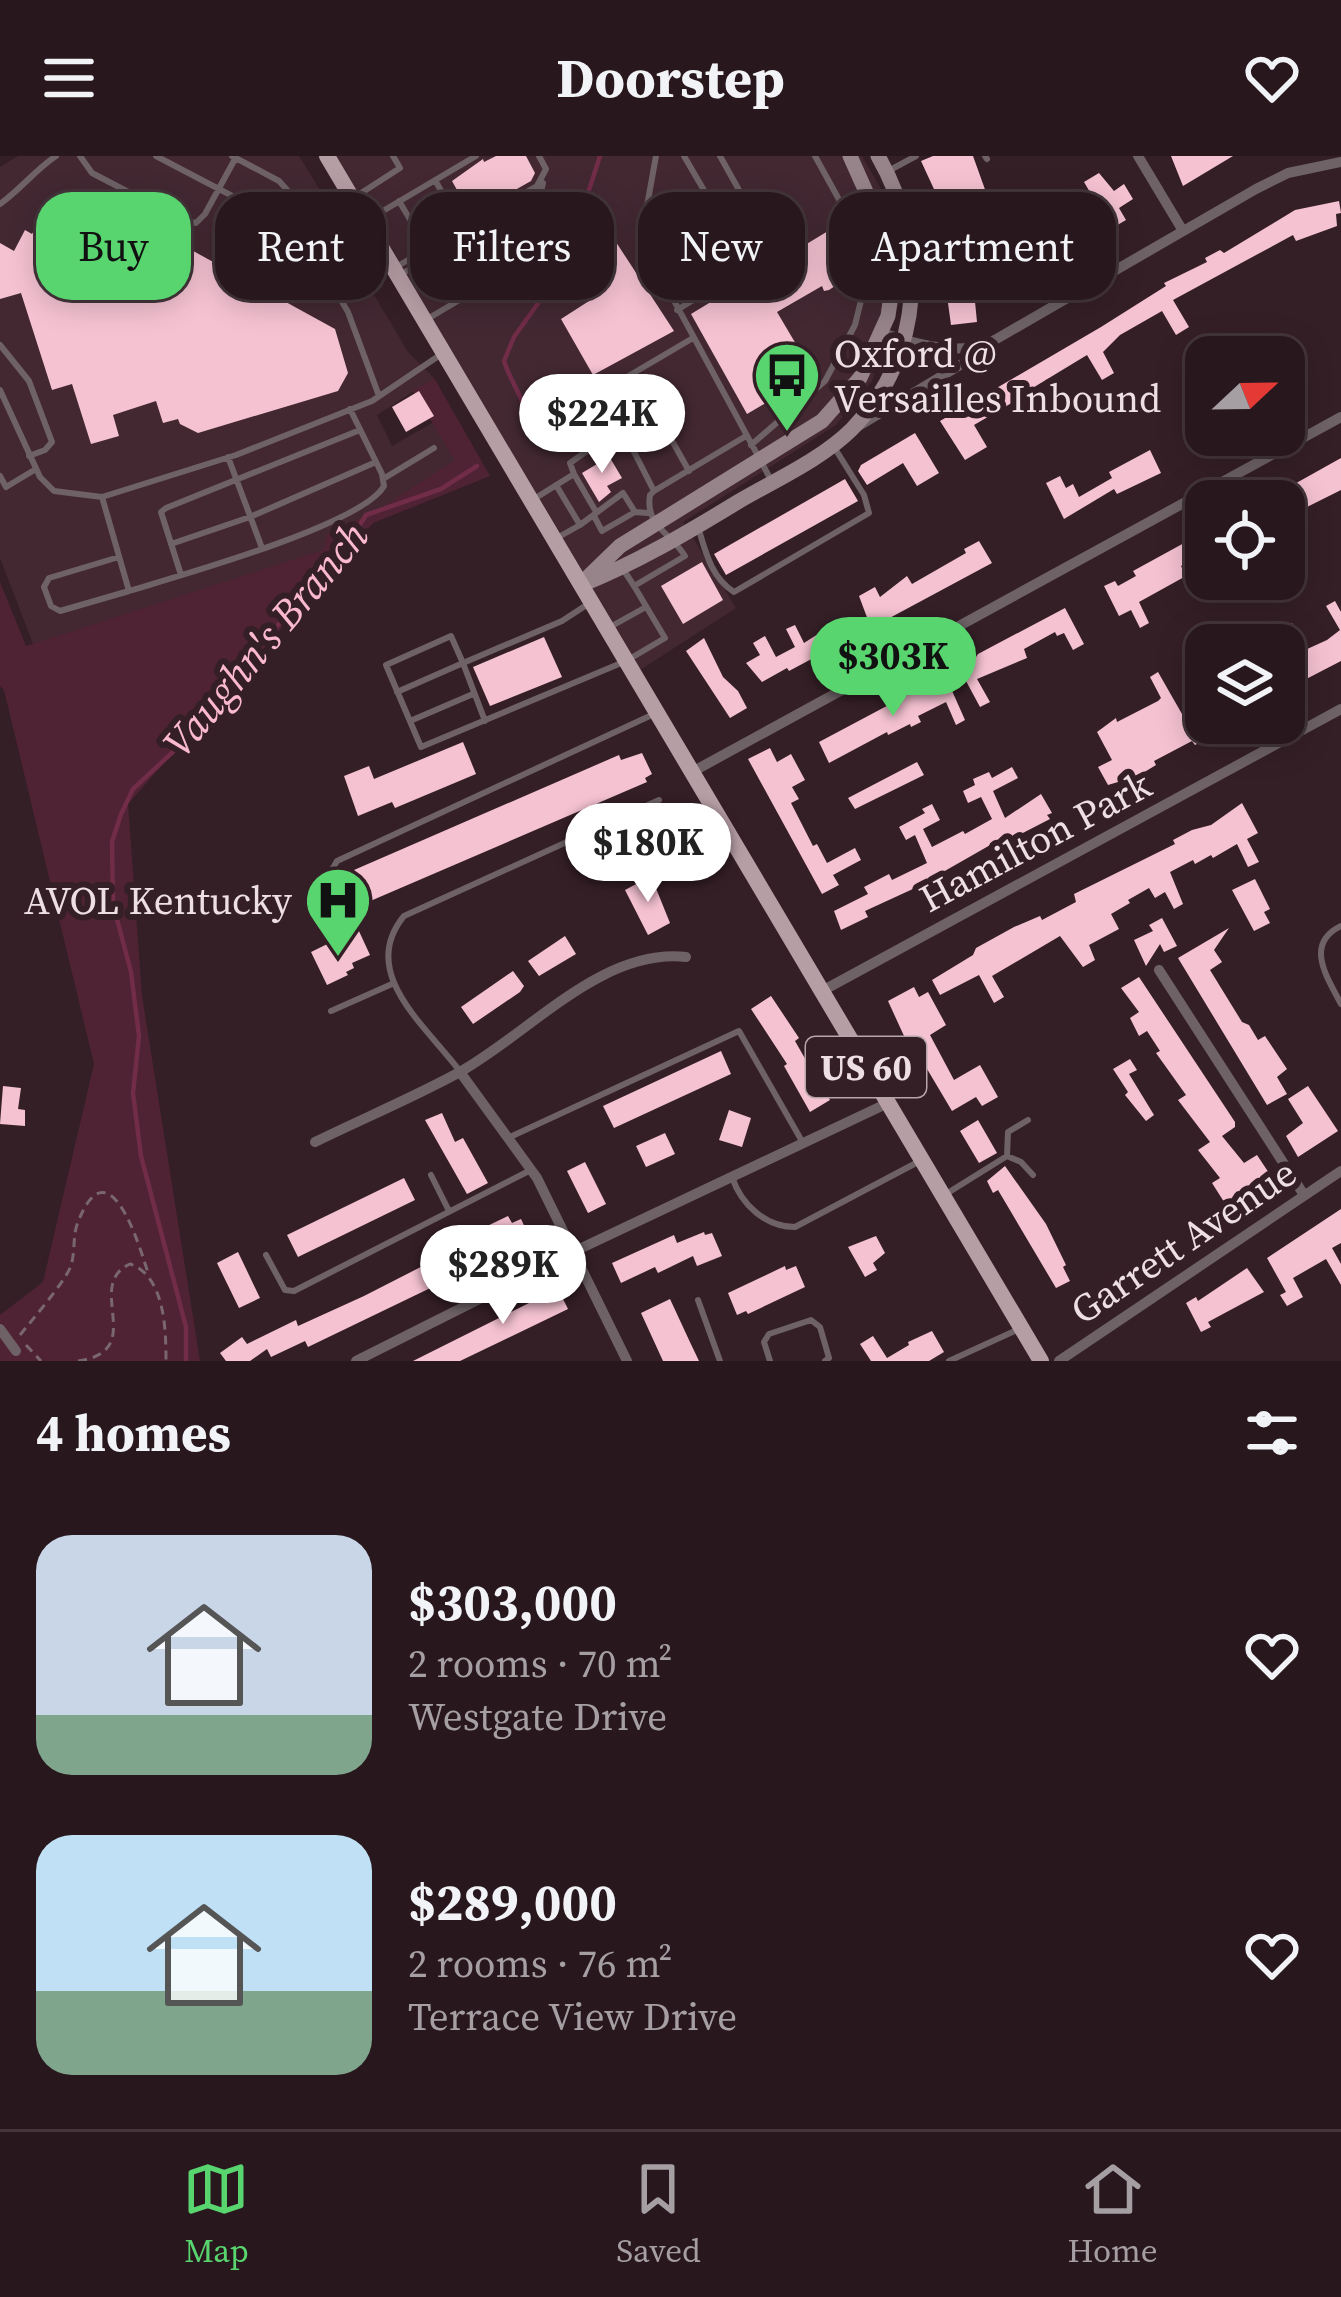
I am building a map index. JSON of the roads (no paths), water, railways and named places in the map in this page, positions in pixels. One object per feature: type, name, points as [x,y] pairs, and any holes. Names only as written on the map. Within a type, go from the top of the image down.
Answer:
[{"type":"main road","name":"US 60","points":[[327,156],[347,192]]},
{"type":"main road","name":"US 60","points":[[386,257],[1041,1361]]},
{"type":"street","points":[[850,156],[869,192]]},
{"type":"street","points":[[1138,156],[1183,231]]},
{"type":"street","points":[[581,585],[623,568],[698,526],[1183,231],[1288,173],[1341,162]]},
{"type":"street","points":[[883,164],[896,192]]},
{"type":"street","points":[[581,585],[651,519],[755,452],[822,421],[846,397],[882,333],[888,300]]},
{"type":"street","points":[[849,432],[868,409],[904,340],[912,300]]},
{"type":"street","points":[[882,333],[931,347],[970,349],[1009,335]]},
{"type":"street","points":[[692,772],[1341,417]]},
{"type":"street","name":"Hamilton Park","points":[[822,991],[1341,710]]},
{"type":"street","points":[[315,1142],[460,1072],[612,970],[651,956],[686,957]]},
{"type":"street","points":[[1159,970],[1304,1195]]},
{"type":"street","points":[[460,1072],[532,1169],[626,1361]]},
{"type":"street","points":[[356,1361],[888,1103]]},
{"type":"street","name":"Garrett Avenue","points":[[1059,1361],[1341,1171]]},
{"type":"street","points":[[0,1329],[16,1351]]},
{"type":"lane","points":[[0,204],[56,156]]},
{"type":"lane","points":[[156,156],[225,192]]},
{"type":"lane","points":[[364,192],[400,168],[393,156]]},
{"type":"lane","points":[[386,209],[476,156]]},
{"type":"lane","points":[[539,156],[546,169],[540,192]]},
{"type":"lane","points":[[656,156],[645,217],[645,247],[772,482]]},
{"type":"lane","points":[[684,156],[705,192]]},
{"type":"lane","points":[[720,156],[740,192]]},
{"type":"lane","points":[[814,156],[835,192]]},
{"type":"lane","points":[[883,164],[916,156]]},
{"type":"lane","points":[[84,157],[92,173],[184,221],[196,223],[235,157],[279,181],[289,192]]},
{"type":"lane","points":[[522,192],[543,179]]},
{"type":"lane","points":[[435,180],[442,192]]},
{"type":"lane","points":[[399,201],[410,219]]},
{"type":"lane","points":[[395,272],[410,261]]},
{"type":"lane","points":[[395,272],[410,267]]},
{"type":"lane","points":[[341,300],[379,397]]},
{"type":"lane","points":[[424,321],[458,300]]},
{"type":"lane","points":[[677,310],[693,300]]},
{"type":"lane","points":[[755,452],[825,381],[855,326],[861,300]]},
{"type":"lane","points":[[654,491],[603,392],[692,338]]},
{"type":"lane","points":[[0,345],[29,381],[52,442],[46,450],[28,456]]},
{"type":"lane","points":[[0,390],[28,456],[54,490],[102,496],[228,458],[350,410],[379,397],[443,353]]},
{"type":"lane","points":[[634,373],[689,471]]},
{"type":"lane","points":[[119,557],[50,578],[44,586],[51,606],[60,611],[129,592],[262,548],[354,510],[379,494],[383,479],[350,410]]},
{"type":"lane","points":[[181,574],[161,512],[360,430]]},
{"type":"lane","points":[[651,519],[650,494],[746,436]]},
{"type":"lane","points":[[698,526],[710,565],[734,592],[868,513],[864,495],[832,444]]},
{"type":"lane","points":[[383,479],[434,448]]},
{"type":"lane","points":[[586,451],[570,463],[611,554]]},
{"type":"lane","points":[[228,458],[262,548]]},
{"type":"lane","points":[[171,544],[250,517],[376,462]]},
{"type":"lane","points":[[0,476],[3,488],[36,469]]},
{"type":"lane","points":[[531,501],[574,474]]},
{"type":"lane","points":[[556,485],[580,524]]},
{"type":"lane","points":[[554,540],[623,493],[635,512],[675,539],[685,556],[634,586]]},
{"type":"lane","points":[[102,496],[129,592]]},
{"type":"lane","points":[[602,531],[635,512]]},
{"type":"lane","points":[[485,722],[451,636],[386,664],[421,747],[485,722],[626,661],[665,638],[623,568]]},
{"type":"lane","points":[[398,692],[562,621],[591,602]]},
{"type":"lane","points":[[607,629],[646,607]]},
{"type":"lane","points":[[410,721],[475,694]]},
{"type":"lane","points":[[349,909],[334,877],[338,861],[657,712]]},
{"type":"lane","points":[[460,1072],[392,984],[385,951],[390,933],[404,916],[659,800]]},
{"type":"lane","points":[[1341,926],[1324,938],[1319,953],[1341,1004]]},
{"type":"lane","points":[[331,1011],[392,984]]},
{"type":"lane","points":[[510,1137],[739,1031],[803,1143]]},
{"type":"lane","points":[[1007,1156],[1008,1132],[1028,1120]]},
{"type":"lane","points":[[1007,1156],[1033,1175]]},
{"type":"lane","points":[[943,1196],[1007,1156]]},
{"type":"lane","points":[[732,1177],[747,1205],[772,1222],[795,1227],[922,1160]]},
{"type":"lane","points":[[266,1256],[285,1290],[294,1291],[532,1169]]},
{"type":"lane","points":[[431,1175],[449,1211]]},
{"type":"lane","points":[[698,1300],[720,1361]]},
{"type":"lane","points":[[770,1361],[764,1342],[769,1334],[811,1320],[820,1327],[826,1361]]},
{"type":"lane","points":[[949,1361],[1022,1328]]},
{"type":"waterway","name":"Vaughn's Branch","points":[[530,435],[524,406],[504,361],[514,337],[564,267],[600,156]]},
{"type":"waterway","name":"Vaughn's Branch","points":[[186,1361],[186,1327],[141,1156],[133,1093],[139,1036],[131,972],[113,904],[112,842],[121,814],[133,789],[204,723],[249,659],[349,542],[366,515],[441,489],[477,466]]},
{"type":"place","name":"Oxford @ Versailles Inbound","points":[[787,434]]},
{"type":"place","name":"AVOL Kentucky","points":[[338,959]]}]
